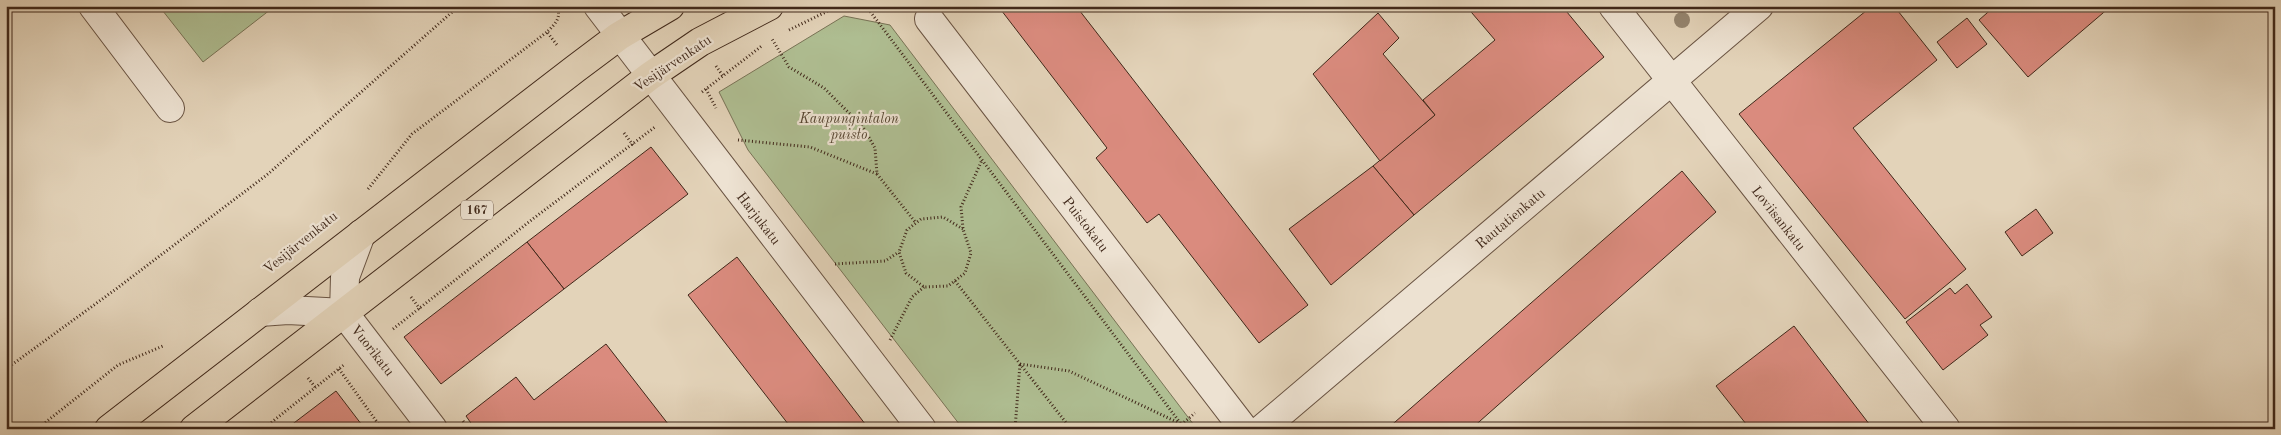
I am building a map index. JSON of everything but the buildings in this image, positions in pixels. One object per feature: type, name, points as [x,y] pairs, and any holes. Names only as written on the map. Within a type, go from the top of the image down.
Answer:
[{"type":"main road","points":[[109,429],[619,36],[670,6]]},
{"type":"main road","name":"Vesijärvenkatu","points":[[194,429],[650,76],[700,42],[769,6]]},
{"type":"street","points":[[94,6],[170,108]]},
{"type":"street","name":"Harjukatu","points":[[598,6],[619,36],[922,429]]},
{"type":"street","name":"Loviisankatu","points":[[1613,6],[1946,429]]},
{"type":"street","name":"Rautatienkatu","points":[[1262,429],[1759,6]]},
{"type":"street","name":"Puistokatu","points":[[929,19],[1244,429]]},
{"type":"street","name":"Vuorikatu","points":[[361,234],[345,277],[344,313],[430,427]]},
{"type":"street","points":[[260,312],[288,310],[344,313]]},
{"type":"path","points":[[6,369],[116,289],[268,174],[459,6]]},
{"type":"path","points":[[556,6],[559,11],[565,6]]},
{"type":"path","points":[[263,429],[534,218],[772,38],[838,6]]},
{"type":"path","points":[[866,6],[1181,427]]},
{"type":"path","points":[[366,190],[412,134],[547,32]]},
{"type":"path","points":[[772,38],[789,67],[824,88],[863,127],[874,148],[877,174]]},
{"type":"path","points":[[735,140],[810,148],[877,174],[916,223]]},
{"type":"path","points":[[888,345],[912,297],[924,287],[948,286],[965,274],[971,252],[963,229],[961,206],[982,160]]},
{"type":"path","points":[[826,264],[885,261],[899,252],[907,230],[921,219],[943,217],[963,229]]},
{"type":"path","points":[[899,252],[906,273],[924,287]]},
{"type":"path","points":[[955,281],[1071,429]]},
{"type":"path","points":[[37,429],[118,365],[171,343]]},
{"type":"path","points":[[1020,364],[1069,371],[1181,427]]},
{"type":"path","points":[[1015,429],[1020,364]]},
{"type":"path","points":[[339,369],[382,429]]},
{"type":"green space","points":[[159,6],[275,6],[203,62]]},
{"type":"green space","name":"Kaupungintalon puisto","points":[[844,16],[890,25],[1197,429],[963,429],[748,150],[719,92]]}]
